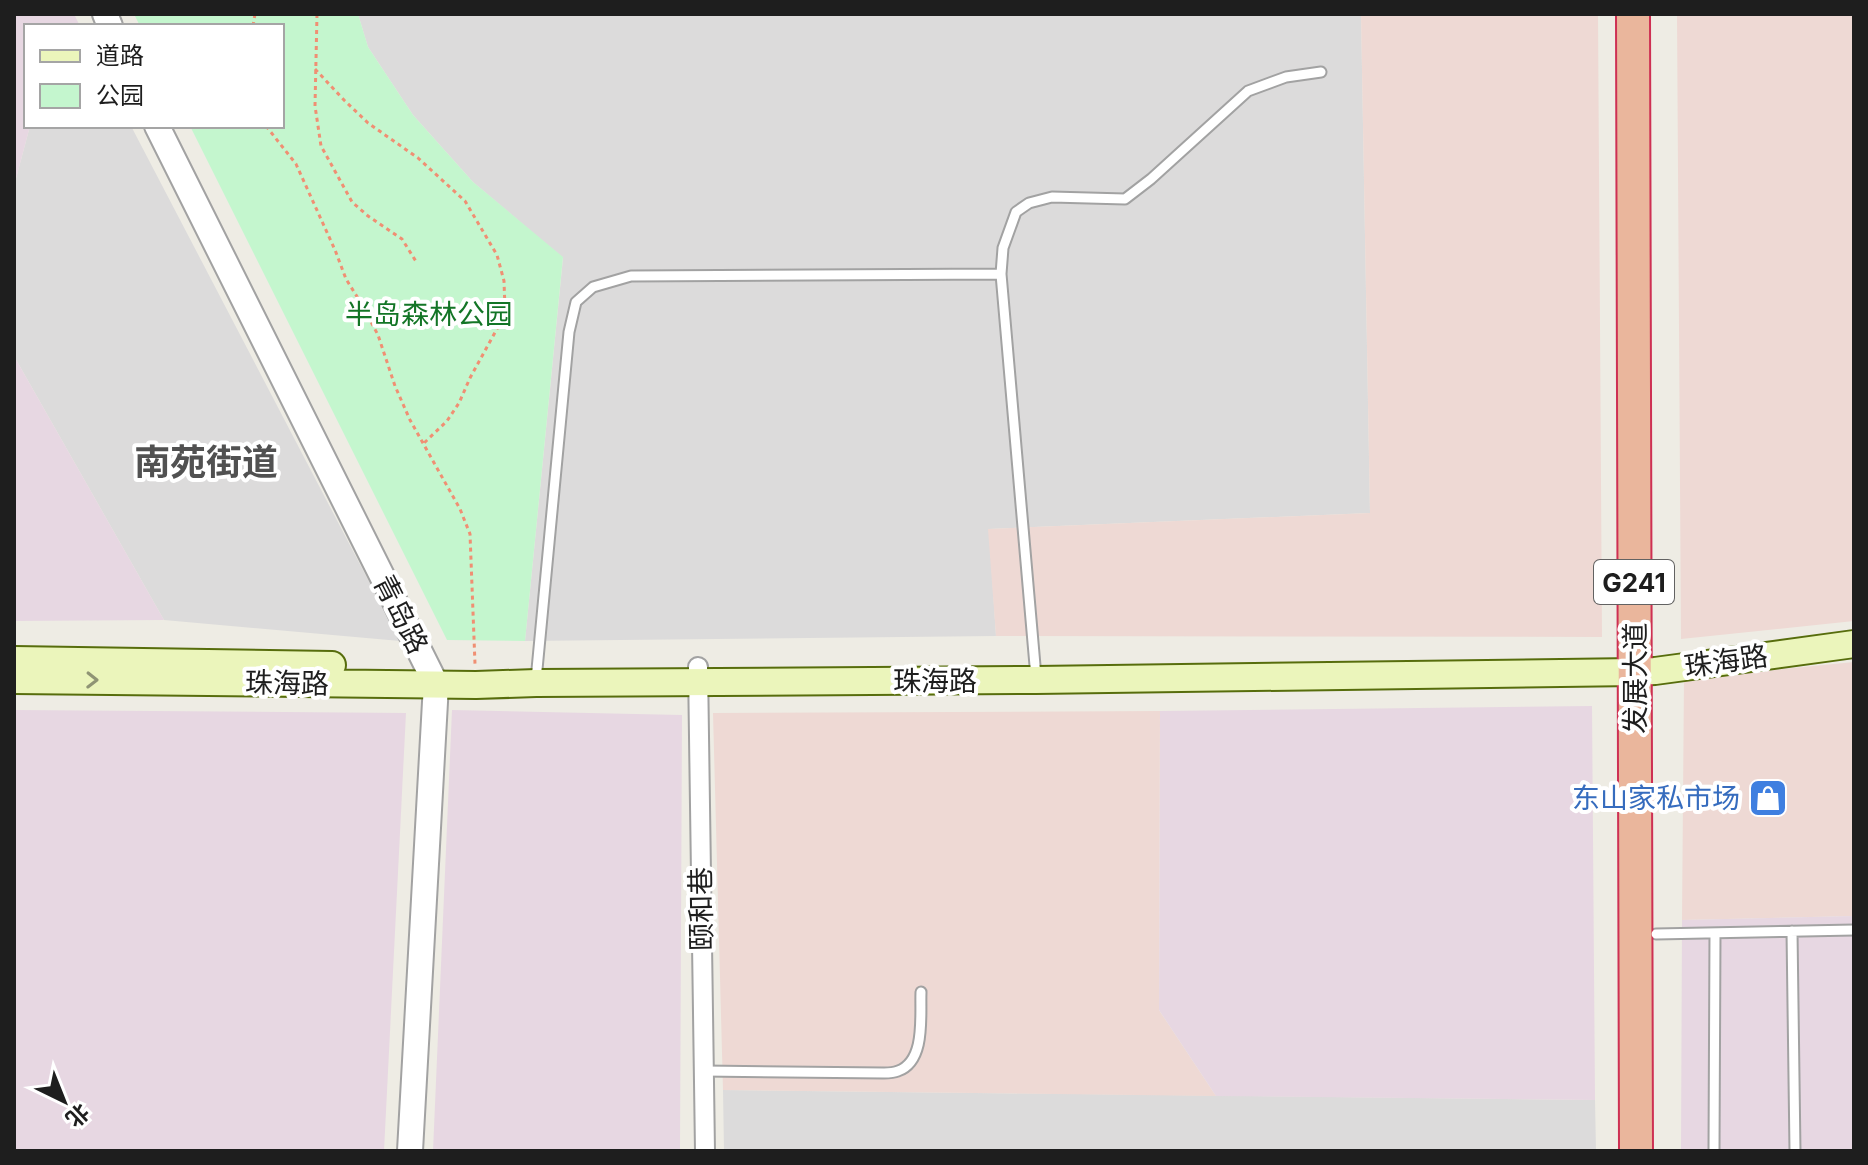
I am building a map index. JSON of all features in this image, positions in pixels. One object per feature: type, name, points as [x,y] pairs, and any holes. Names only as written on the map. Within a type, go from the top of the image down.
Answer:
[{"type":"highway","name":"发展大道","points":[[1633,14],[1645,666],[1656,934],[1657,1151]]},
{"type":"highway","name":"发展大道","points":[[1636,1151],[1653,14]]},
{"type":"main road","name":"珠海路","points":[[1645,666],[1854,635]]},
{"type":"main road","name":"珠海路","points":[[14,680],[431,675],[1035,674],[1645,666],[1854,644]]},
{"type":"main road","name":"珠海路","points":[[14,660],[431,675],[476,667],[537,675]]},
{"type":"street","name":"青岛路","points":[[158,128],[431,675],[410,1151]]},
{"type":"street","name":"颐和巷","points":[[698,674],[705,1151]]},
{"type":"lane","points":[[1035,674],[1001,274],[1003,248],[1016,212],[1029,203],[1052,197],[1125,199],[1162,170],[1248,91],[1286,77],[1321,72]]},
{"type":"lane","points":[[537,675],[569,332],[576,302],[593,287],[631,276],[1001,274]]},
{"type":"lane","points":[[1656,934],[1854,930]]},
{"type":"lane","points":[[1792,931],[1795,1151]]},
{"type":"lane","points":[[1714,1151],[1715,933]]},
{"type":"lane","points":[[704,1071],[899,1071],[912,1061],[919,1040],[921,992]]},
{"type":"path","points":[[317,14],[315,106],[321,146],[352,202],[402,239],[417,263]]},
{"type":"path","points":[[315,69],[368,123],[418,158],[465,201],[497,255],[504,281],[505,309],[498,327],[459,403],[447,421],[423,444]]},
{"type":"path","points":[[268,128],[296,164],[346,279],[378,335],[395,386],[470,534],[476,667]]},
{"type":"shaded area","points":[[14,14],[74,14],[79,24],[24,24],[24,128],[29,128],[14,186]]},
{"type":"shaded area","points":[[358,14],[1361,14],[1370,513],[989,529],[996,636],[525,641],[563,258],[473,182],[413,115],[368,47]]},
{"type":"shaded area","points":[[1361,14],[1598,14],[1602,637],[996,636],[988,529],[1370,513]]},
{"type":"shaded area","points":[[1677,14],[1854,14],[1854,621],[1681,639]]},
{"type":"shaded area","points":[[29,128],[132,128],[400,641],[164,620],[14,356],[14,186]]},
{"type":"shaded area","points":[[14,356],[164,620],[14,621]]},
{"type":"shaded area","name":"东山家私市场","points":[[1854,662],[1854,916],[1682,920],[1684,679]]},
{"type":"shaded area","points":[[1592,706],[1595,1100],[1216,1096],[1159,1010],[1160,711]]},
{"type":"shaded area","points":[[14,710],[406,713],[384,1151],[14,1151]]},
{"type":"shaded area","points":[[452,710],[682,715],[680,1151],[433,1151]]},
{"type":"shaded area","points":[[1160,711],[1159,1010],[1216,1096],[723,1090],[713,713]]},
{"type":"shaded area","points":[[1854,916],[1854,1151],[1681,1151],[1682,920]]},
{"type":"shaded area","points":[[723,1090],[1595,1100],[1596,1151],[724,1151]]},
{"type":"green space","name":"半岛森林公园","points":[[134,14],[358,14],[368,47],[413,115],[473,182],[563,257],[525,641],[447,640],[191,128],[284,128],[284,24],[139,24]]},
{"type":"place","name":"东山家私市场","points":[[1768,798]]},
{"type":"district","name":"南苑街道","points":[[206,462]]}]
